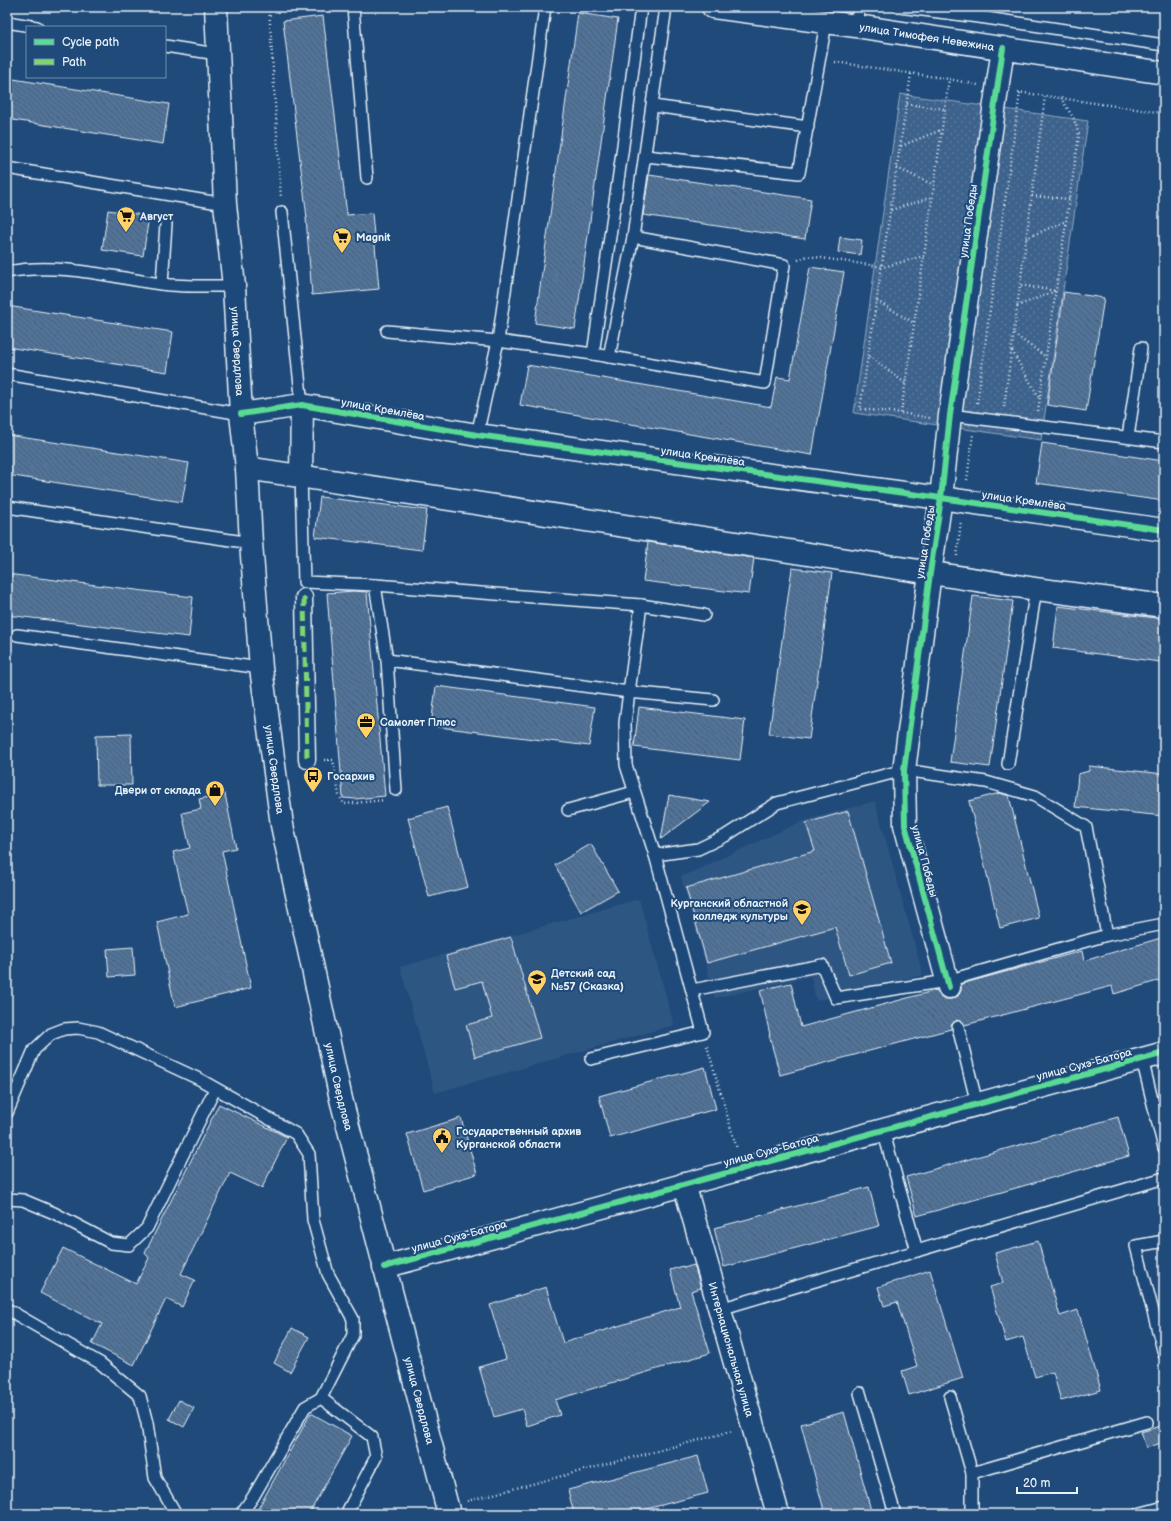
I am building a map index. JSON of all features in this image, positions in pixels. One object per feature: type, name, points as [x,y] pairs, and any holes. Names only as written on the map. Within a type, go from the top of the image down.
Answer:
[{"type":"street","name":"улица Свердлова","points":[[216,7],[225,204],[234,286],[241,414],[247,468],[251,543],[261,668],[282,825],[340,1099],[448,1510]]},
{"type":"street","name":"улица Тимофея Невежина","points":[[713,7],[826,23],[858,17],[1003,48],[1164,73]]},
{"type":"street","name":"улица Победы","points":[[948,984],[905,825],[904,770],[941,498],[950,418],[1003,48]]},
{"type":"street","name":"улица Кремлёва","points":[[241,414],[302,405],[477,435],[964,501],[1164,530]]},
{"type":"street","points":[[301,476],[302,405]]},
{"type":"street","points":[[247,468],[1036,589],[1164,606]]},
{"type":"street","points":[[304,590],[307,760]]},
{"type":"street","name":"улица Сухэ-Батора","points":[[384,1267],[1164,1053]]},
{"type":"street","name":"Интернациональная улица","points":[[684,1184],[753,1426],[775,1512]]},
{"type":"lane","points":[[353,7],[367,178]]},
{"type":"lane","points":[[477,435],[498,341],[545,7]]},
{"type":"lane","points":[[593,354],[641,7]]},
{"type":"lane","points":[[609,357],[633,238],[646,156],[666,7]]},
{"type":"lane","points":[[899,7],[986,18],[1164,45]]},
{"type":"lane","points":[[7,22],[31,26]]},
{"type":"lane","points":[[646,156],[799,173],[826,23]]},
{"type":"lane","points":[[166,46],[217,54]]},
{"type":"lane","points":[[653,106],[808,127]]},
{"type":"lane","points":[[7,168],[225,204]]},
{"type":"lane","points":[[282,212],[302,405]]},
{"type":"lane","points":[[162,284],[166,224]]},
{"type":"lane","points":[[387,331],[498,341],[593,354],[765,383],[784,266],[633,238]]},
{"type":"lane","points":[[7,272],[58,268],[162,284],[234,286]]},
{"type":"lane","points":[[1128,437],[1141,348]]},
{"type":"lane","points":[[7,374],[241,414]]},
{"type":"lane","points":[[950,418],[975,418],[1002,421],[1164,442]]},
{"type":"lane","points":[[301,476],[304,590],[375,585],[641,605],[704,615]]},
{"type":"lane","points":[[7,507],[251,543]]},
{"type":"lane","points":[[375,585],[387,660],[396,790]]},
{"type":"lane","points":[[1008,764],[1036,589]]},
{"type":"lane","points":[[591,1059],[703,1032],[655,856],[626,765],[625,723],[641,605]]},
{"type":"lane","points":[[17,635],[261,668]]},
{"type":"lane","points":[[387,660],[629,692],[713,700]]},
{"type":"lane","points":[[655,856],[698,849],[725,836],[777,802],[904,770],[986,782],[1034,796],[1086,827],[1107,935]]},
{"type":"lane","points":[[568,810],[634,792]]},
{"type":"lane","points":[[692,990],[822,965],[836,998],[948,984],[1107,935],[1164,924]]},
{"type":"lane","points":[[958,1027],[977,1104]]},
{"type":"lane","points":[[7,1113],[34,1050],[51,1034],[64,1029],[78,1028],[98,1032],[199,1079],[296,1134],[309,1154],[313,1220],[328,1274],[353,1320],[353,1335],[321,1398],[305,1407],[253,1497],[241,1514]]},
{"type":"lane","points":[[1142,1059],[1164,1148]]},
{"type":"lane","points":[[7,1199],[23,1200],[48,1210],[111,1243],[129,1245],[147,1228],[215,1088]]},
{"type":"lane","points":[[883,1130],[917,1251]]},
{"type":"lane","points":[[720,1309],[1164,1178]]},
{"type":"lane","points":[[1164,1241],[1136,1246],[1164,1354]]},
{"type":"lane","points":[[7,1309],[100,1363],[140,1396],[147,1423],[155,1478],[176,1514]]},
{"type":"lane","points":[[860,1393],[895,1514]]},
{"type":"lane","points":[[950,1397],[972,1473],[972,1514]]},
{"type":"lane","points":[[321,1398],[372,1437],[376,1458],[346,1514]]},
{"type":"lane","points":[[972,1473],[1147,1422]]},
{"type":"lane","points":[[1138,1514],[1164,1508]]},
{"type":"path","points":[[269,7],[282,212]]},
{"type":"path","points":[[819,60],[949,79],[997,89],[1164,113]]},
{"type":"path","points":[[912,74],[860,408],[901,414],[950,418]]},
{"type":"path","points":[[901,414],[949,79]]},
{"type":"path","points":[[954,576],[1020,92]]},
{"type":"path","points":[[1002,421],[1045,96]]},
{"type":"path","points":[[1036,425],[1079,135],[1074,119],[1061,98]]},
{"type":"path","points":[[907,104],[945,109]]},
{"type":"path","points":[[901,146],[942,130]]},
{"type":"path","points":[[897,168],[934,185]]},
{"type":"path","points":[[1032,196],[1069,199]]},
{"type":"path","points":[[891,210],[933,197]]},
{"type":"path","points":[[1026,238],[1066,221]]},
{"type":"path","points":[[784,266],[808,256],[882,267],[924,256]]},
{"type":"path","points":[[1020,285],[1056,292]]},
{"type":"path","points":[[1017,306],[1056,292]]},
{"type":"path","points":[[877,301],[914,323]]},
{"type":"path","points":[[1013,334],[1046,356]]},
{"type":"path","points":[[1011,350],[1040,399]]},
{"type":"path","points":[[868,356],[905,383]]},
{"type":"path","points":[[307,760],[333,760],[340,795],[344,804],[389,799]]},
{"type":"path","points":[[703,1032],[742,1168]]},
{"type":"path","points":[[448,1510],[753,1426]]},
{"type":"shaded area","points":[[900,94],[1088,121],[1041,440],[854,413]]},
{"type":"shaded area","name":"Курганский областной колледж культуры","points":[[875,801],[923,975],[816,1001],[811,976],[715,998],[681,877],[803,821]]},
{"type":"shaded area","name":"Детский сад №57 (Сказка)","points":[[639,899],[674,1025],[435,1093],[400,967]]},
{"type":"building","points":[[578,13],[618,19],[575,329],[535,323]]},
{"type":"building","points":[[323,16],[347,215],[372,213],[379,289],[312,295],[307,218],[283,21]]},
{"type":"building","points":[[7,78],[169,104],[163,144],[7,119]]},
{"type":"building","points":[[649,175],[811,199],[805,239],[643,215]]},
{"type":"building","name":"Август","points":[[108,210],[149,216],[143,256],[102,250]]},
{"type":"building","points":[[840,237],[862,240],[860,255],[838,252]]},
{"type":"building","points":[[810,267],[844,272],[812,455],[520,405],[527,365],[771,407],[777,377],[790,379]]},
{"type":"building","points":[[1064,292],[1104,298],[1086,411],[1047,405]]},
{"type":"building","points":[[7,306],[173,332],[167,372],[7,347]]},
{"type":"building","points":[[7,435],[189,463],[182,502],[7,475]]},
{"type":"building","points":[[1042,443],[1164,461],[1164,501],[1036,483]]},
{"type":"building","points":[[320,497],[427,510],[422,550],[315,537]]},
{"type":"building","points":[[648,542],[754,558],[749,594],[643,581]]},
{"type":"building","points":[[792,568],[832,573],[809,739],[769,734]]},
{"type":"building","points":[[7,574],[193,597],[189,637],[7,615]]},
{"type":"building","points":[[354,591],[367,592],[385,796],[355,799],[343,798],[327,593]]},
{"type":"building","points":[[973,596],[1013,601],[990,767],[950,762]]},
{"type":"building","points":[[1058,606],[1164,619],[1160,662],[1053,648]]},
{"type":"building","points":[[436,686],[595,707],[589,746],[431,726]]},
{"type":"building","points":[[639,707],[745,720],[740,760],[634,747]]},
{"type":"building","points":[[131,734],[132,785],[97,785],[96,735]]},
{"type":"building","points":[[1089,766],[1164,774],[1164,816],[1075,807],[1078,774],[1089,771]]},
{"type":"building","points":[[1000,793],[1009,796],[1039,918],[1000,928],[969,801]]},
{"type":"building","points":[[225,794],[236,848],[222,851],[251,988],[175,1007],[157,922],[188,914],[173,852],[190,848],[182,813],[201,809],[199,799]]},
{"type":"building","points":[[669,795],[710,802],[661,839]]},
{"type":"building","points":[[447,807],[468,887],[429,897],[408,818]]},
{"type":"building","points":[[848,811],[891,963],[849,975],[835,927],[707,963],[686,888],[815,851],[806,823]]},
{"type":"building","points":[[591,844],[618,891],[581,912],[555,865]]},
{"type":"building","points":[[511,937],[540,1038],[475,1057],[466,1025],[492,1018],[482,981],[455,988],[446,956]]},
{"type":"building","points":[[1164,937],[1164,979],[1114,994],[1112,986],[965,1025],[963,1022],[957,1020],[951,1025],[951,1029],[780,1075],[769,1035],[760,990],[791,983],[801,1027],[937,990],[940,996],[945,999],[952,999],[958,996],[961,991],[961,984],[1082,951],[1084,961]]},
{"type":"building","points":[[133,947],[135,975],[109,977],[107,949]]},
{"type":"building","points":[[705,1067],[716,1109],[610,1138],[599,1096]]},
{"type":"building","points":[[219,1104],[287,1137],[262,1188],[230,1173],[181,1274],[195,1280],[182,1307],[166,1299],[134,1365],[92,1344],[102,1324],[40,1293],[63,1248],[136,1284],[149,1258],[145,1253]]},
{"type":"building","points":[[1118,1117],[1129,1156],[917,1216],[906,1177]]},
{"type":"building","points":[[461,1118],[477,1174],[423,1190],[407,1134]]},
{"type":"building","points":[[869,1187],[879,1226],[724,1267],[714,1228]]},
{"type":"building","points":[[1038,1241],[1060,1316],[1078,1310],[1101,1390],[1061,1401],[1053,1372],[1035,1377],[1023,1337],[1006,1342],[990,1287],[1003,1283],[995,1253]]},
{"type":"building","points":[[694,1265],[701,1288],[691,1291],[710,1353],[555,1400],[560,1415],[527,1426],[522,1409],[494,1417],[479,1367],[506,1359],[490,1305],[546,1287],[563,1343],[680,1307],[670,1270],[683,1266],[684,1268]]},
{"type":"building","points":[[930,1270],[963,1378],[909,1395],[902,1371],[917,1366],[897,1302],[884,1306],[878,1287]]},
{"type":"building","points":[[292,1328],[309,1337],[290,1372],[274,1363]]},
{"type":"building","points":[[179,1400],[194,1408],[184,1427],[169,1419]]},
{"type":"building","points":[[844,1412],[872,1514],[825,1514],[801,1424]]},
{"type":"building","points":[[311,1413],[352,1436],[309,1514],[255,1514]]},
{"type":"building","points":[[1164,1425],[1164,1442],[1146,1448],[1141,1432]]},
{"type":"building","points":[[698,1456],[708,1493],[627,1514],[574,1514],[568,1490]]},
{"type":"marked path","points":[[304,597],[307,760]]},
{"type":"cycle path","points":[[949,987],[905,825],[904,770],[941,498],[950,415],[1003,48]]},
{"type":"cycle path","points":[[241,414],[302,405],[477,435],[1164,530]]},
{"type":"cycle path","points":[[384,1267],[1164,1053]]},
{"type":"place","name":"Август","points":[[126,233]]},
{"type":"place","name":"Magnit","points":[[342,254]]},
{"type":"place","name":"Самолет Плюс","points":[[366,739]]},
{"type":"place","name":"Госархив","points":[[313,793]]},
{"type":"place","name":"Двери от склада","points":[[215,807]]},
{"type":"place","name":"Курганский областной колледж культуры","points":[[802,926]]},
{"type":"place","name":"Детский сад №57 (Сказка)","points":[[537,996]]},
{"type":"place","name":"Государственный архив Курганской области","points":[[442,1154]]}]
